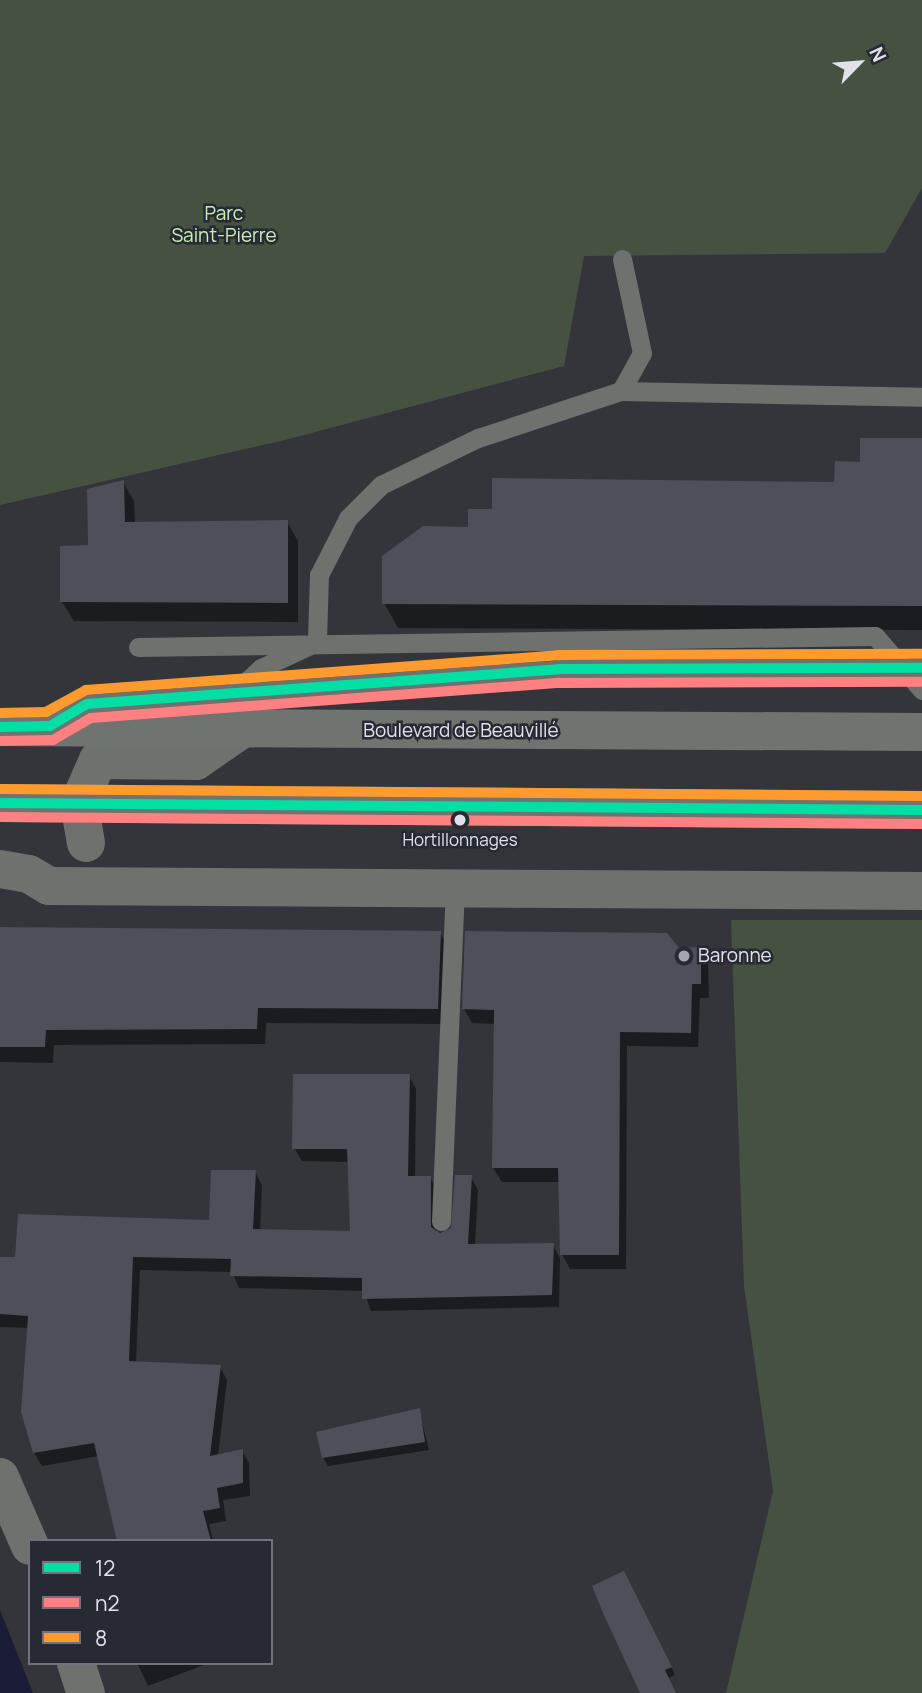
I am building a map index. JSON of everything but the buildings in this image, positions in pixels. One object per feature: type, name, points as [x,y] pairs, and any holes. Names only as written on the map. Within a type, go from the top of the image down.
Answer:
[{"type":"main road","name":"Boulevard de Beauvillé","points":[[2,727],[238,712],[922,732]]},
{"type":"main road","points":[[2,803],[922,810]]},
{"type":"street","points":[[111,884],[62,803],[98,760],[196,761],[238,712]]},
{"type":"street","points":[[0,869],[29,874],[49,886],[111,884],[922,891]]},
{"type":"street","points":[[0,1477],[28,1541]]},
{"type":"street","points":[[77,1665],[86,1693]]},
{"type":"lane","points":[[621,391],[642,353],[622,259]]},
{"type":"lane","points":[[317,641],[319,575],[348,518],[381,485],[478,438],[621,391],[922,397]]},
{"type":"lane","points":[[138,647],[317,641],[875,636],[913,668],[922,690]]},
{"type":"lane","points":[[238,712],[261,668],[317,641]]},
{"type":"lane","points":[[238,712],[559,669],[913,668]]},
{"type":"lane","points":[[441,1221],[456,888]]},
{"type":"green space","name":"Parc Saint-Pierre","points":[[0,0],[922,0],[922,188],[885,253],[584,256],[564,366],[289,439],[0,505]]},
{"type":"green space","points":[[731,920],[922,920],[922,1693],[726,1693],[773,1491],[744,1286]]},
{"type":"water","points":[[0,1610],[33,1693],[0,1693]]},
{"type":"transit line","name":"8","points":[[0,713],[46,712],[86,690],[558,655],[922,654]]},
{"type":"transit line","name":"12","points":[[0,727],[50,726],[87,704],[559,669],[922,668]]},
{"type":"transit line","name":"n2","points":[[0,741],[53,740],[91,718],[560,683],[922,682]]},
{"type":"transit line","name":"8","points":[[0,789],[922,796]]},
{"type":"transit line","name":"12","points":[[0,803],[922,810]]},
{"type":"transit line","name":"n2","points":[[0,817],[922,824]]},
{"type":"place","name":"Hortillonnages","points":[[460,820]]},
{"type":"place","name":"Baronne","points":[[684,956]]}]
